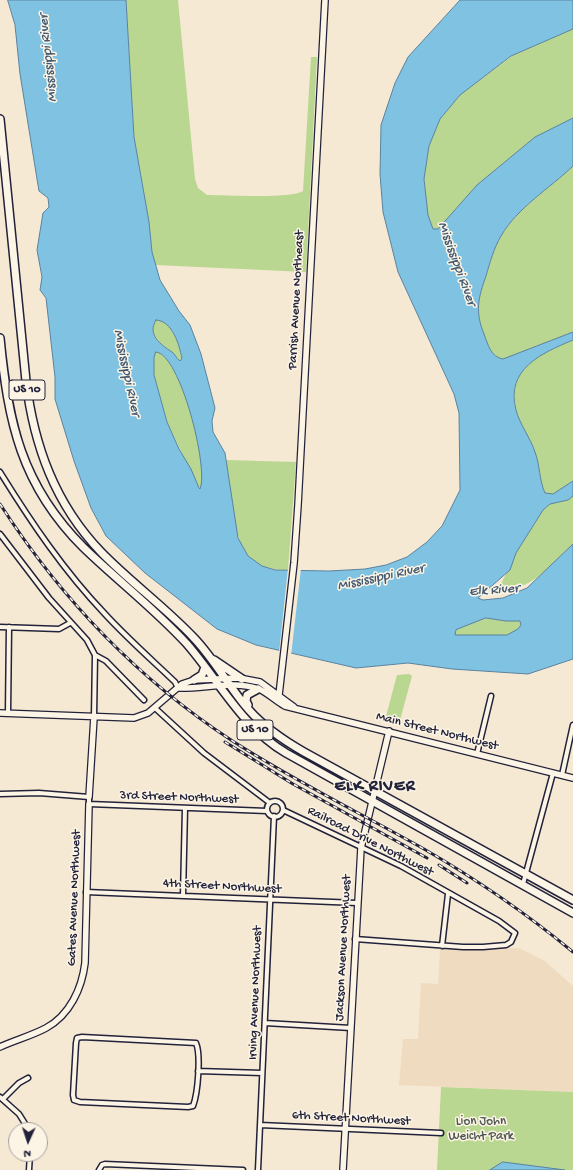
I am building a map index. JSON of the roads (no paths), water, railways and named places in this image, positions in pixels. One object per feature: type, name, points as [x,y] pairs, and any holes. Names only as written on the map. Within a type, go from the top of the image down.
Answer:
[{"type":"highway","name":"US 10","points":[[0,119],[28,396],[34,430],[45,465],[67,509],[89,538],[114,565],[185,628],[212,659],[250,711],[284,741],[573,900]]},
{"type":"highway","name":"US 10","points":[[0,338],[6,396],[12,426],[23,457],[39,490],[59,520],[75,538],[161,618],[215,679],[243,717],[271,743],[573,913]]},
{"type":"highway","points":[[212,659],[224,665],[242,679]]},
{"type":"highway","points":[[194,680],[202,675],[205,667]]},
{"type":"highway","points":[[250,711],[246,698],[248,692],[258,689]]},
{"type":"street","name":"Parrish Avenue Northeast","points":[[279,695],[294,563],[325,0]]},
{"type":"street","points":[[0,472],[40,535],[69,572],[105,615],[176,682],[178,688]]},
{"type":"street","points":[[0,534],[29,575],[70,623],[87,640],[95,655],[94,717],[89,804]]},
{"type":"street","points":[[0,627],[59,629],[70,623]]},
{"type":"street","points":[[8,713],[9,627]]},
{"type":"street","points":[[95,655],[106,661],[144,700]]},
{"type":"street","name":"Main Street Northwest","points":[[0,713],[134,718],[148,713],[186,681],[226,678],[260,682],[295,708]]},
{"type":"street","points":[[267,686],[274,686],[281,681]]},
{"type":"street","name":"Main Street Northwest","points":[[178,688],[230,685],[258,689],[285,706],[573,778]]},
{"type":"street","points":[[276,700],[279,695]]},
{"type":"street","points":[[477,754],[490,696]]},
{"type":"street","points":[[155,708],[204,752],[270,803]]},
{"type":"street","points":[[562,775],[573,725]]},
{"type":"street","name":"Jackson Avenue Northwest","points":[[344,1170],[361,848],[388,731]]},
{"type":"street","points":[[523,884],[553,773]]},
{"type":"street","points":[[0,794],[38,793],[90,797]]},
{"type":"street","points":[[277,801],[280,803],[282,810],[280,815],[274,816],[268,811],[270,803],[277,801]]},
{"type":"street","name":"3rd Street Northwest","points":[[89,804],[268,811]]},
{"type":"street","name":"Gates Avenue Northwest","points":[[0,1048],[48,1027],[66,1010],[78,992],[85,963],[89,804]]},
{"type":"street","points":[[183,896],[185,808]]},
{"type":"street","name":"Railroad Drive Northwest","points":[[282,810],[401,866],[448,894],[499,920],[515,933],[511,942],[506,945],[463,947],[442,946]]},
{"type":"street","name":"Irving Avenue Northwest","points":[[258,1170],[274,816]]},
{"type":"street","name":"4th Street Northwest","points":[[86,892],[357,903]]},
{"type":"street","points":[[355,939],[442,946],[448,894]]},
{"type":"street","points":[[265,1023],[351,1028]]},
{"type":"street","points":[[82,1036],[196,1043],[198,1048],[198,1071],[193,1106],[103,1103],[74,1100],[73,1095],[77,1038],[82,1036]]},
{"type":"street","points":[[198,1071],[262,1073]]},
{"type":"street","points":[[25,1122],[1,1098],[19,1082],[28,1078]]},
{"type":"street","name":"6th Street Northwest","points":[[260,1125],[441,1133]]},
{"type":"street","points":[[99,1170],[102,1165],[243,1170]]},
{"type":"water","name":"Mississippi River","points":[[8,0],[126,0],[134,137],[149,222],[152,252],[160,280],[179,311],[190,325],[201,354],[215,408],[212,421],[213,432],[225,453],[238,538],[248,556],[262,566],[275,570],[329,571],[365,569],[386,565],[407,557],[427,542],[442,526],[460,490],[459,413],[454,394],[398,272],[383,212],[380,174],[381,125],[395,83],[408,57],[460,0],[573,0],[573,29],[511,56],[460,95],[440,119],[429,146],[424,179],[428,215],[433,229],[438,229],[477,185],[535,137],[573,118],[573,166],[525,207],[501,236],[492,255],[479,298],[479,319],[493,353],[499,358],[503,359],[573,332],[573,340],[538,357],[529,364],[521,373],[516,384],[514,396],[516,410],[522,426],[537,457],[545,493],[553,494],[573,481],[573,496],[568,500],[550,504],[543,510],[516,553],[510,570],[478,598],[483,600],[503,598],[527,588],[573,544],[573,659],[528,674],[452,669],[408,663],[356,668],[256,645],[217,629],[145,573],[106,536],[91,508],[74,461],[55,399],[55,377],[46,298],[40,290],[42,277],[37,250],[43,213],[49,207],[48,198],[39,191],[20,74],[15,25]],"holes":[[[156,320],[162,321],[174,334],[182,358],[180,361],[156,339],[153,330]],[[156,352],[165,357],[183,390],[196,437],[200,459],[202,477],[200,489],[167,422],[154,375],[154,358]],[[486,618],[506,621],[520,621],[521,625],[518,629],[507,635],[455,635],[456,630]]]},
{"type":"water","points":[[503,1162],[565,1170],[490,1170]]},
{"type":"railway","points":[[0,504],[48,572],[103,634],[133,663],[197,716],[254,755],[463,872],[519,911],[573,952]]},
{"type":"railway","points":[[225,742],[293,784],[427,858]]},
{"type":"railway","points":[[439,865],[467,883]]},
{"type":"district","name":"ELK RIVER","points":[[375,787]]},
{"type":"water label","name":"Elk River","points":[[494,591]]},
{"type":"park label","name":"Lion John Weicht Park","points":[[481,1130]]}]
